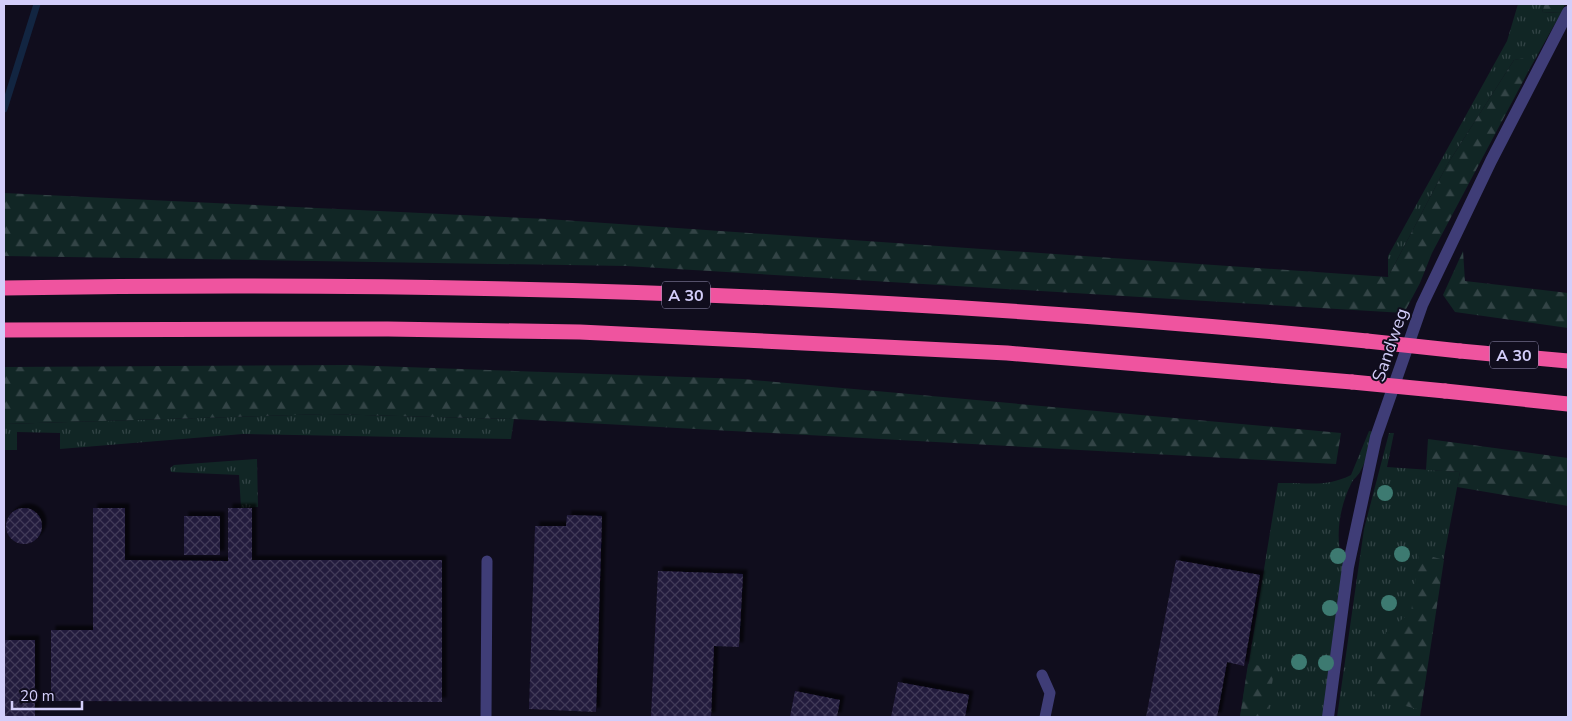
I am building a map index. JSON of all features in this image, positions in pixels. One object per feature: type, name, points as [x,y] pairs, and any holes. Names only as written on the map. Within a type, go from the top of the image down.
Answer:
[{"type":"highway","name":"A 30","points":[[4,288],[380,287],[612,292],[1008,310],[1227,327],[1568,361]]},
{"type":"highway","points":[[4,330],[388,329],[580,332],[1008,352],[1352,382],[1568,404]]},
{"type":"highway","points":[[1510,397],[1568,415]]},
{"type":"street","name":"Sandweg","points":[[1328,717],[1348,567],[1376,437],[1422,305],[1490,161],[1568,12]]},
{"type":"lane","points":[[486,717],[487,561]]},
{"type":"lane","points":[[1042,675],[1050,693],[1045,717]]},
{"type":"green space","points":[[1518,4],[1545,4],[1542,12],[1561,13],[1529,70],[1529,58],[1514,60],[1447,165],[1388,277],[1388,256],[1507,41]]},
{"type":"green space","points":[[1545,4],[1565,4],[1561,13],[1542,12]]},
{"type":"green space","points":[[1530,57],[1529,70],[1432,253],[1420,283],[1404,313],[626,266],[4,256],[4,193],[547,219],[1388,277],[1447,165],[1514,60]]},
{"type":"green space","points":[[1463,251],[1465,281],[1568,293],[1568,328],[1455,312],[1443,295]]},
{"type":"green space","points":[[349,365],[743,379],[1341,433],[1336,464],[514,419],[326,414],[4,424],[4,367]]},
{"type":"green space","points":[[326,414],[514,419],[511,439],[243,434],[60,449],[60,433],[17,432],[17,450],[4,450],[4,424]]},
{"type":"green space","points":[[1369,431],[1375,432],[1367,457],[1360,472],[1351,484],[1343,503],[1339,524],[1339,546],[1344,566],[1323,717],[1240,717],[1278,483],[1315,484],[1333,482],[1351,475]]},
{"type":"green space","points":[[1389,433],[1394,433],[1387,467],[1460,472],[1437,594],[1420,717],[1337,717],[1364,529]]},
{"type":"green space","points":[[1428,439],[1568,458],[1568,506],[1457,487],[1460,472],[1426,470]]},
{"type":"green space","points":[[257,459],[258,507],[241,508],[239,475],[171,472],[170,468],[174,465]]},
{"type":"green space","points":[[1419,553],[1444,560],[1421,710],[1398,704],[1373,694],[1372,678],[1374,655],[1381,638],[1388,630],[1411,613]]},
{"type":"green space","points":[[1248,664],[1269,667],[1274,671],[1267,717],[1240,717]]},
{"type":"building","points":[[24,508],[31,509],[37,513],[41,519],[41,533],[37,539],[31,543],[24,544],[17,543],[11,539],[7,533],[6,526],[7,519],[11,513],[17,509]]},
{"type":"building","points":[[93,508],[125,508],[125,560],[228,561],[228,508],[252,508],[252,560],[442,560],[442,702],[51,701],[51,630],[93,630]]},
{"type":"building","points":[[567,515],[602,516],[596,712],[529,709],[535,526],[566,526]]},
{"type":"building","points":[[184,516],[220,516],[220,555],[184,555]]},
{"type":"building","points":[[1176,560],[1260,575],[1244,666],[1227,662],[1217,717],[1146,717]]},
{"type":"building","points":[[658,571],[743,574],[739,647],[714,646],[711,717],[651,717]]},
{"type":"building","points":[[4,640],[35,640],[35,717],[4,717]]},
{"type":"building","points":[[898,682],[969,695],[965,717],[891,717]]},
{"type":"building","points":[[795,691],[840,700],[837,717],[790,717]]},
{"type":"waterway","points":[[4,109],[37,4]]}]
